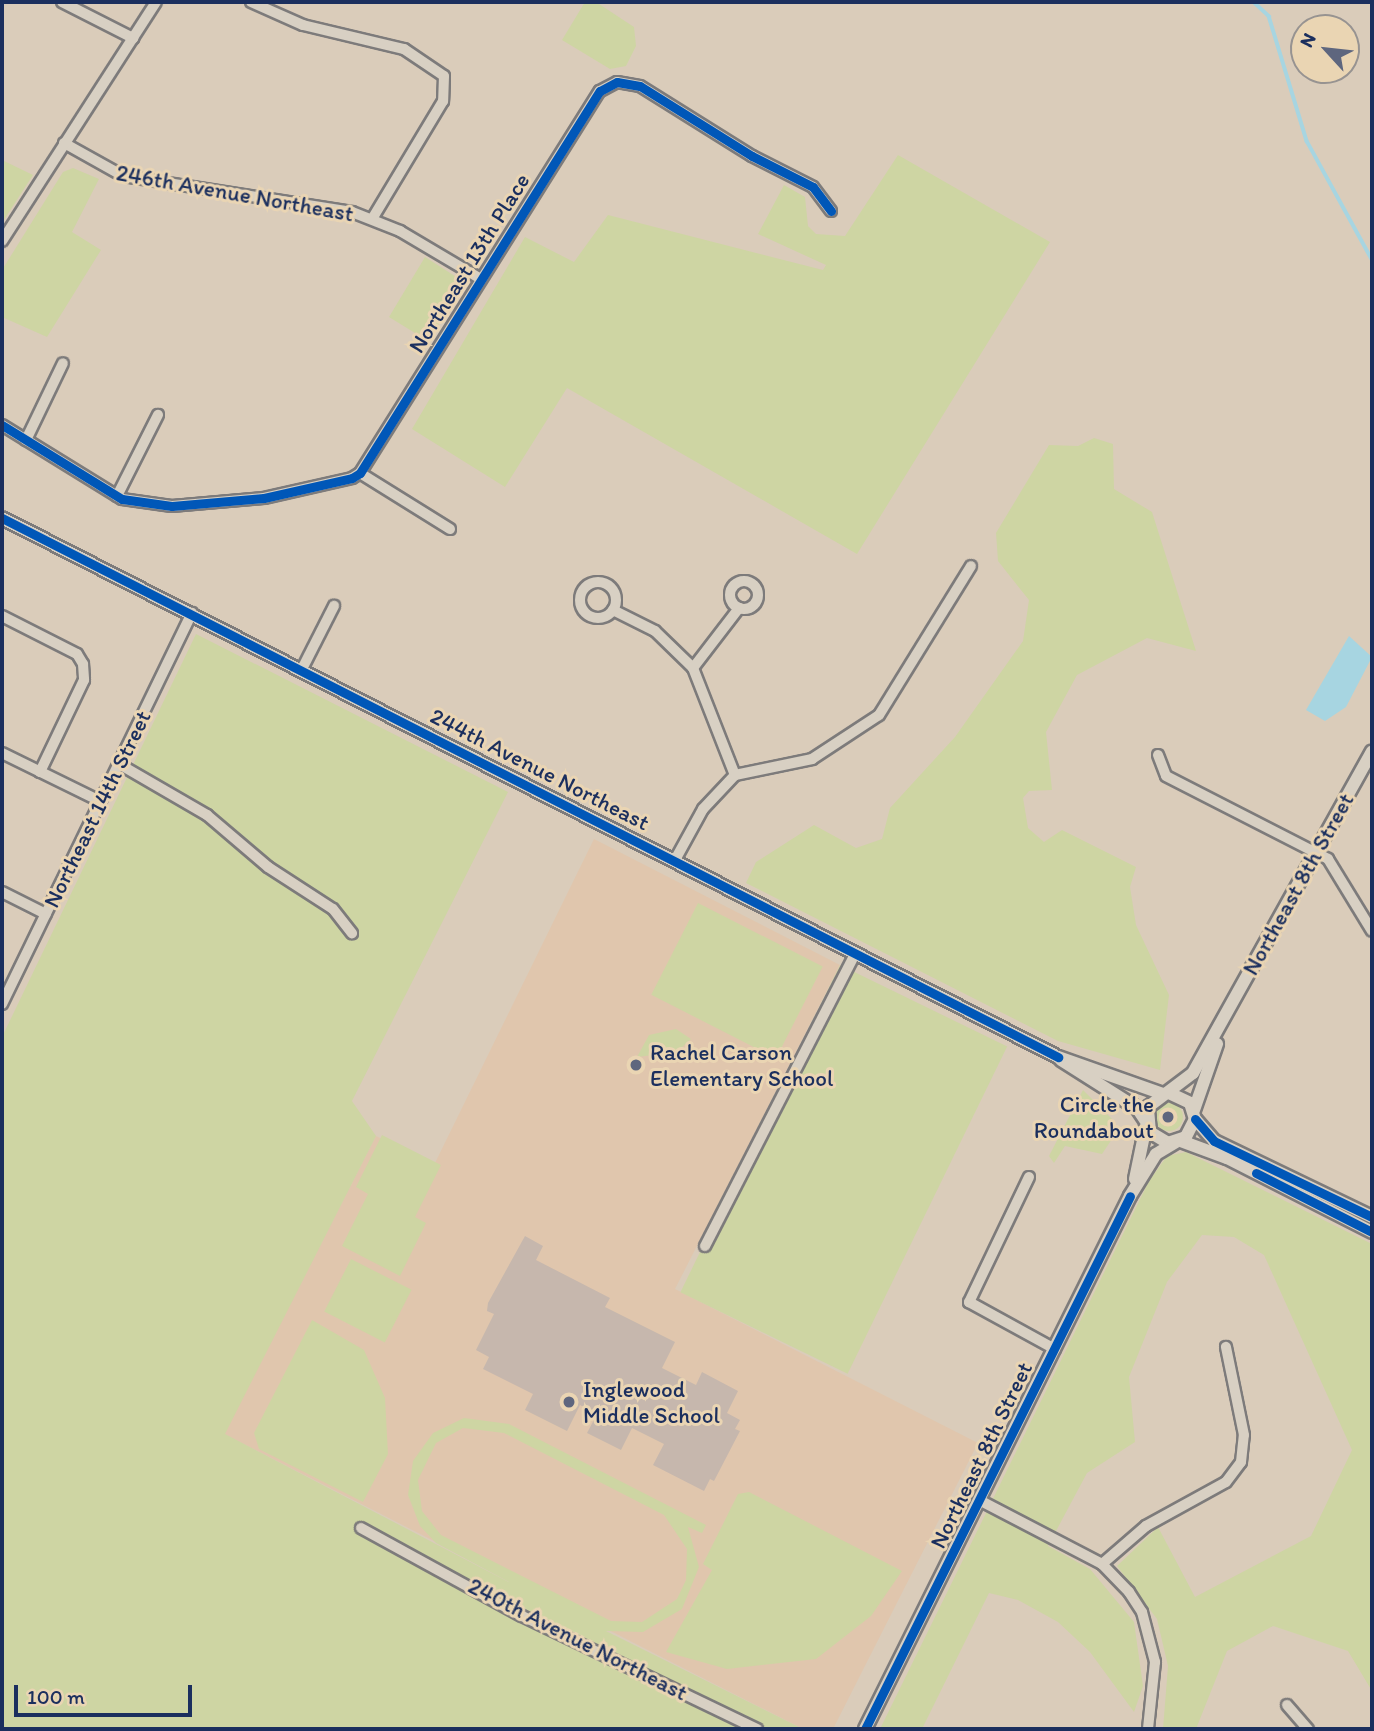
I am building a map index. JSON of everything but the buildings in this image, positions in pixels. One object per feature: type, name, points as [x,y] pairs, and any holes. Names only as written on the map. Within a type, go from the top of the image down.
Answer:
[{"type":"street","points":[[62,2],[132,38]]},
{"type":"street","points":[[2,241],[156,2]]},
{"type":"street","points":[[251,2],[303,25],[404,49],[444,76],[443,101],[372,219]]},
{"type":"street","name":"Northeast 13th Place","points":[[360,473],[600,91],[617,82],[640,86],[711,131],[814,187],[831,211]]},
{"type":"street","name":"246th Avenue Northeast","points":[[64,143],[123,176],[326,205],[372,219],[481,279]]},
{"type":"street","points":[[26,440],[62,363]]},
{"type":"street","points":[[117,496],[158,415]]},
{"type":"street","points":[[2,425],[117,496],[172,506],[264,498],[324,488],[360,473],[450,529]]},
{"type":"street","name":"244th Avenue Northeast","points":[[2,518],[1059,1057],[1137,1108],[1146,1123]]},
{"type":"street","points":[[675,860],[703,809],[735,775],[812,760],[879,715],[971,566]]},
{"type":"street","points":[[302,669],[334,606]]},
{"type":"street","points":[[693,668],[739,608]]},
{"type":"street","points":[[613,610],[655,631],[693,668],[735,775]]},
{"type":"street","name":"Northeast 14th Street","points":[[2,1004],[192,613]]},
{"type":"street","points":[[2,616],[77,654],[83,664],[84,680],[40,772]]},
{"type":"street","name":"Northeast 8th Street","points":[[1166,1093],[1193,1073],[1372,752]]},
{"type":"street","points":[[2,753],[100,801]]},
{"type":"street","points":[[1158,755],[1166,776],[1314,852],[1336,867],[1372,931]]},
{"type":"street","points":[[118,764],[207,815],[268,867],[333,909],[352,933]]},
{"type":"street","points":[[2,892],[46,914]]},
{"type":"street","points":[[705,1246],[855,954]]},
{"type":"street","name":"Northeast 8th Street","points":[[1194,1114],[1224,1017]]},
{"type":"street","name":"244th Avenue Northeast","points":[[1059,1057],[1166,1093]]},
{"type":"street","points":[[1372,1217],[1214,1141],[1184,1097],[1166,1093],[1148,1107],[1146,1123],[1155,1138],[1209,1149],[1372,1232]]},
{"type":"street","points":[[1178,1141],[1194,1114]]},
{"type":"street","name":"Northeast 8th Street","points":[[1130,1196],[1146,1123]]},
{"type":"street","name":"Northeast 8th Street","points":[[865,1729],[981,1501],[1130,1196],[1156,1154],[1178,1141]]},
{"type":"street","points":[[1029,1177],[969,1302],[1055,1349]]},
{"type":"street","points":[[1102,1564],[1146,1527],[1226,1482],[1241,1462],[1244,1435],[1226,1347]]},
{"type":"street","points":[[981,1501],[1102,1564],[1129,1591],[1152,1641],[1157,1681],[1148,1729]]},
{"type":"street","name":"240th Avenue Northeast","points":[[361,1528],[522,1616],[757,1729]]},
{"type":"street","points":[[1287,1706],[1308,1729]]},
{"type":"shaded area","name":"Inglewood Middle School","points":[[594,839],[840,965],[675,1289],[978,1443],[833,1729],[803,1729],[224,1434],[376,1136],[434,1165]]},
{"type":"green space","points":[[585,2],[596,2],[634,27],[636,46],[626,66],[610,69],[562,40]]},
{"type":"green space","points":[[898,155],[1050,242],[857,554],[567,388],[505,487],[412,429],[525,237],[574,262],[608,215],[823,270],[826,265],[758,234],[784,185],[805,197],[808,226],[816,234],[845,236]]},
{"type":"green space","points":[[2,160],[33,175],[2,223]]},
{"type":"green space","points":[[73,168],[99,179],[72,232],[101,250],[47,337],[2,317],[2,270],[63,172]]},
{"type":"green space","points":[[425,257],[458,278],[462,289],[428,341],[389,317]]},
{"type":"green space","points":[[1094,438],[1113,444],[1114,489],[1152,512],[1196,651],[1147,638],[1077,675],[1046,732],[1052,790],[1029,791],[1023,798],[1028,828],[1044,842],[1062,830],[1136,867],[1130,887],[1136,925],[1169,995],[1160,1070],[1058,1041],[746,883],[756,862],[814,825],[856,848],[882,839],[890,808],[955,737],[1023,641],[1029,600],[998,561],[996,533],[1049,445],[1078,446]]},
{"type":"green space","points":[[196,634],[508,792],[352,1101],[376,1136],[225,1434],[526,1591],[436,1543],[420,1526],[408,1495],[413,1461],[433,1433],[464,1418],[509,1424],[706,1525],[702,1533],[688,1527],[699,1567],[682,1609],[643,1632],[606,1631],[803,1729],[2,1729],[2,1037]],"holes":[[[463,1428],[504,1433],[664,1515],[687,1549],[686,1580],[677,1599],[642,1622],[611,1621],[441,1535],[422,1511],[418,1480],[436,1443]]]},
{"type":"green space","points":[[698,903],[823,967],[776,1058],[651,995]]},
{"type":"green space","points":[[840,965],[1007,1047],[848,1374],[680,1292]]},
{"type":"green space","points":[[676,1029],[691,1039],[677,1052],[637,1057],[649,1035]]},
{"type":"green space","points":[[1083,1090],[1114,1121],[1116,1133],[1102,1154],[1065,1146],[1054,1163],[1049,1156]]},
{"type":"green space","points":[[1169,1103],[1179,1107],[1183,1117],[1179,1127],[1169,1131],[1159,1127],[1155,1117],[1159,1107]]},
{"type":"green space","points":[[382,1135],[441,1165],[415,1217],[426,1223],[400,1276],[342,1246],[368,1194],[356,1187]]},
{"type":"green space","points":[[1186,1152],[1372,1244],[1372,1691],[1348,1651],[1273,1626],[1227,1651],[1196,1729],[1163,1729],[1168,1666],[1157,1619],[1117,1566],[1158,1527],[1195,1597],[1311,1536],[1352,1450],[1264,1255],[1234,1237],[1202,1235],[1167,1282],[1129,1377],[1135,1442],[1087,1473],[1048,1546],[1090,1569],[1134,1622],[1143,1686],[1134,1712],[1090,1652],[1058,1622],[1018,1600],[989,1593],[922,1729],[880,1729],[1149,1181],[1167,1156]]},
{"type":"green space","points":[[351,1259],[412,1290],[385,1342],[324,1312]]},
{"type":"green space","points":[[312,1320],[364,1350],[385,1398],[388,1454],[363,1502],[259,1449],[254,1433]]},
{"type":"green space","points":[[749,1492],[902,1571],[871,1616],[816,1659],[727,1669],[666,1652],[712,1570],[703,1564],[738,1494]]},
{"type":"water","points":[[1349,636],[1372,657],[1346,707],[1325,721],[1306,710]]},
{"type":"waterway","points":[[1254,2],[1269,16],[1307,141],[1372,259]]},
{"type":"cycle path","points":[[2,425],[122,499],[172,506],[264,498],[352,478],[360,473],[600,91],[617,82],[640,86],[752,156],[813,187],[831,211]]},
{"type":"cycle path","points":[[2,518],[1058,1057]]},
{"type":"cycle path","points":[[1195,1119],[1214,1141],[1372,1217]]},
{"type":"cycle path","points":[[1256,1173],[1372,1232]]},
{"type":"cycle path","points":[[865,1729],[1130,1196]]},
{"type":"place","name":"Rachel Carson Elementary School","points":[[636,1065]]},
{"type":"place","name":"Circle the Roundabout","points":[[1168,1117]]},
{"type":"place","name":"Inglewood Middle School","points":[[569,1402]]}]
